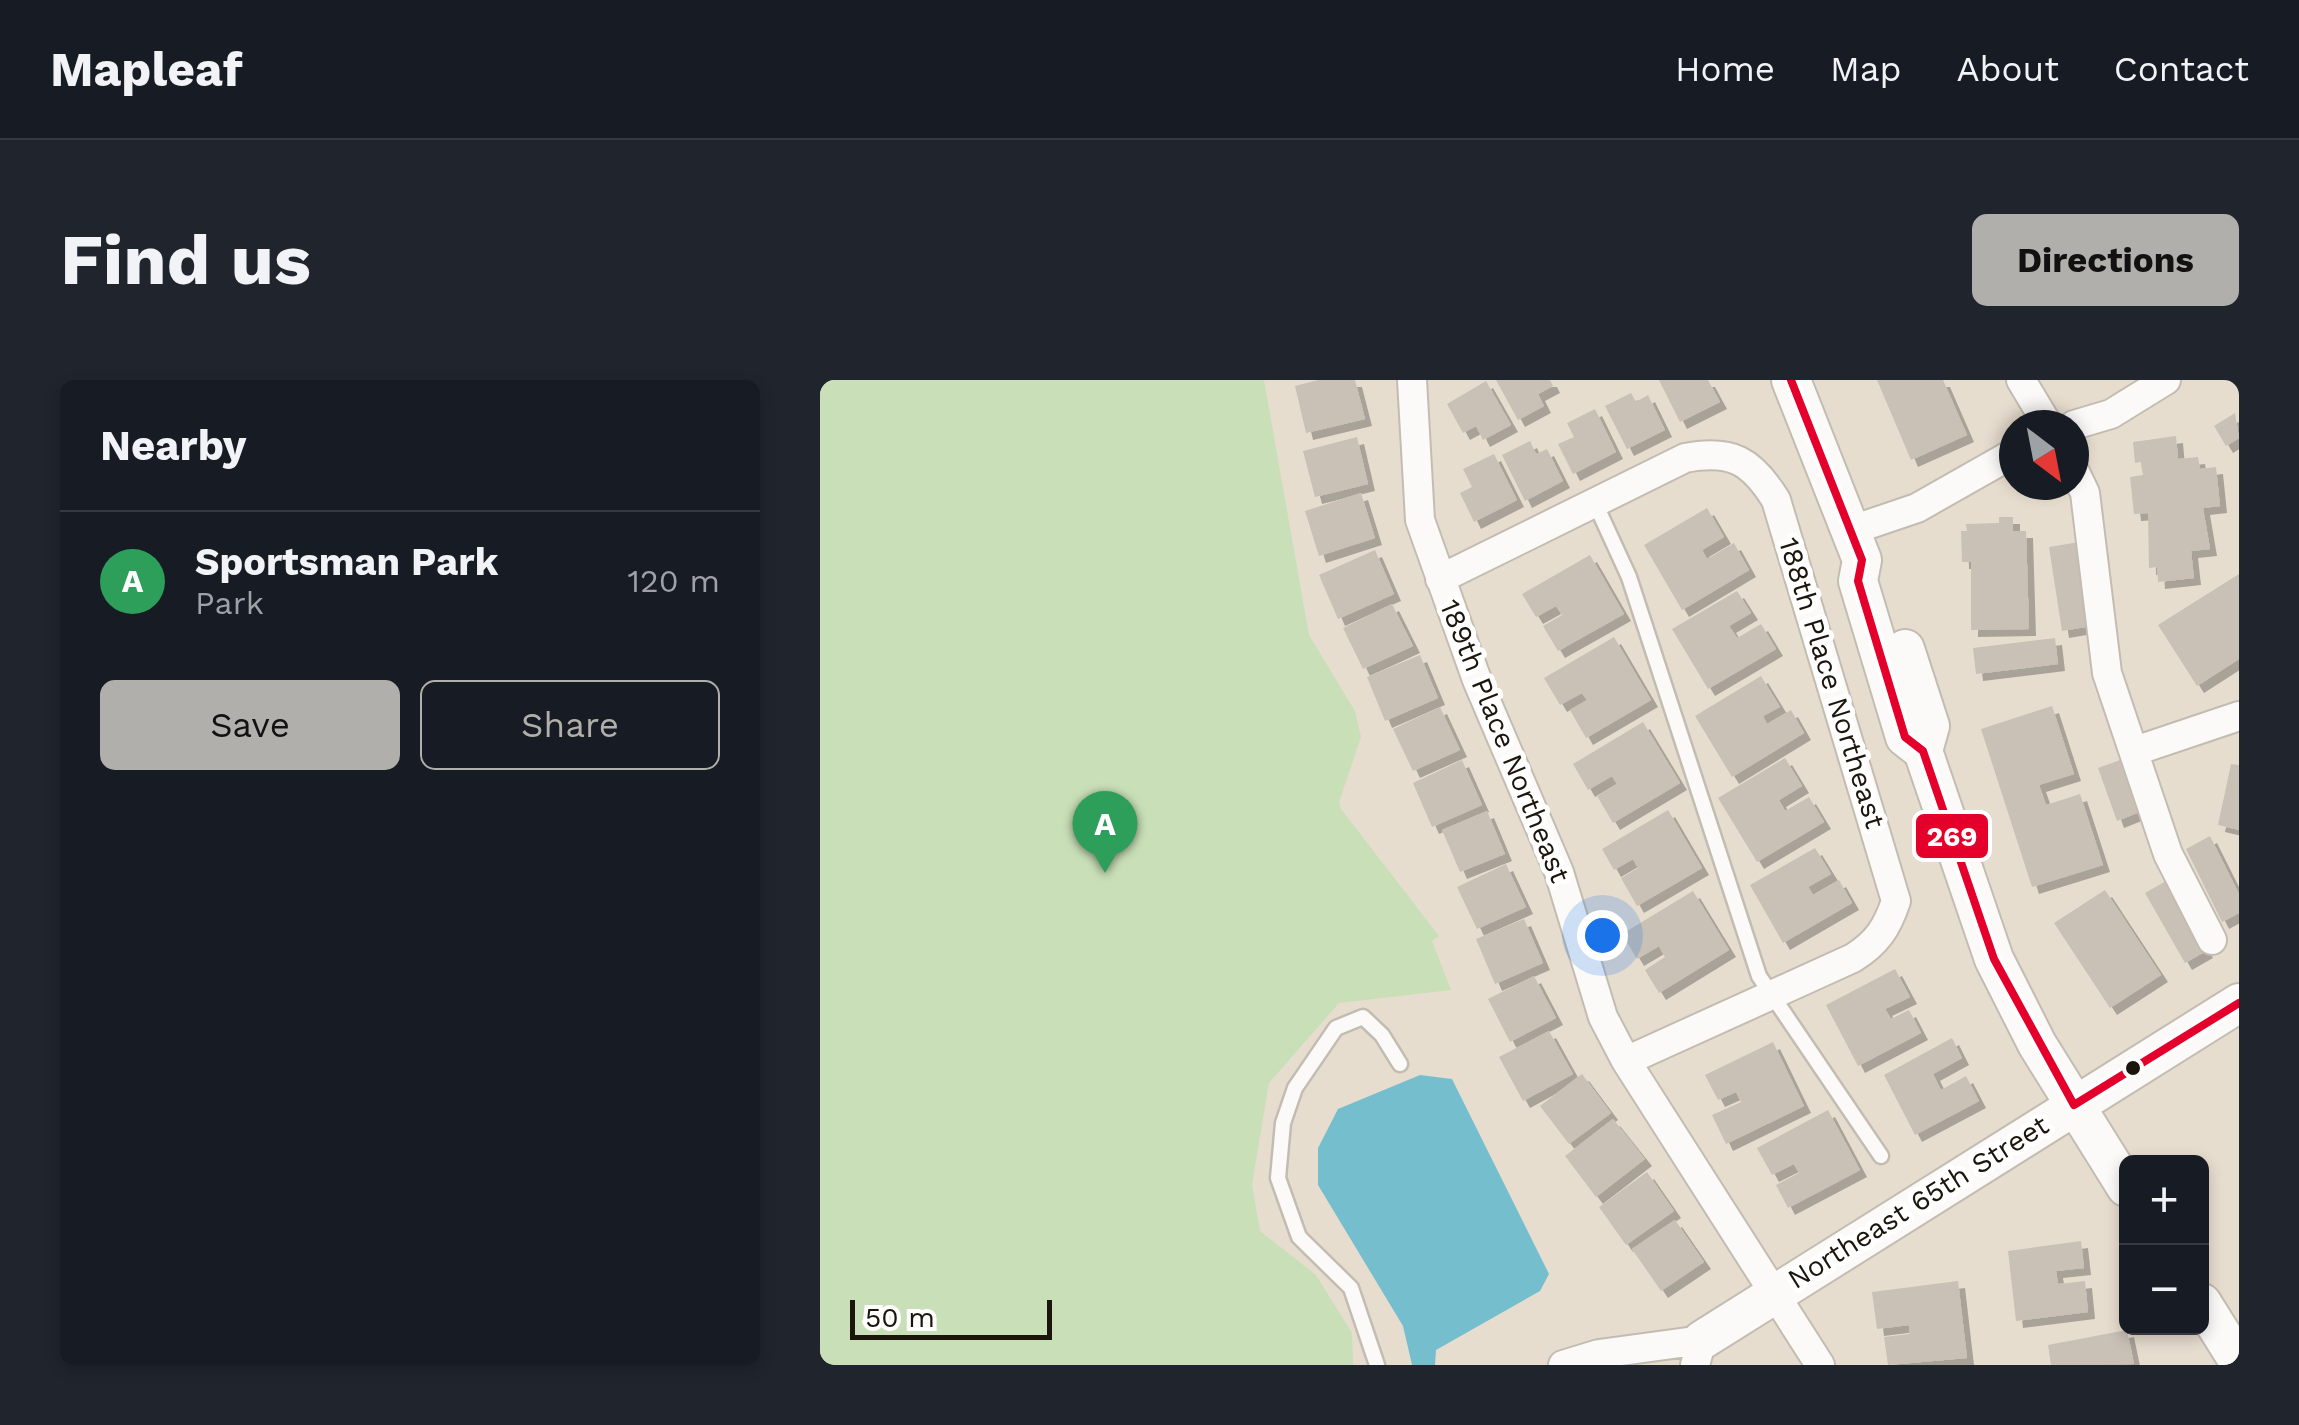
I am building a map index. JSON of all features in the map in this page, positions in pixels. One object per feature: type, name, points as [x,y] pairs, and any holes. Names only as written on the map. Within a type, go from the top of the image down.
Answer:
[{"type":"street","name":"189th Place Northeast","points":[[1412,380],[1416,496],[1440,579],[1477,680],[1552,856],[1603,1016],[1626,1061],[1820,1365]]},
{"type":"street","points":[[1791,380],[1857,545],[1858,580],[1906,736],[1922,751],[1994,959],[2074,1105],[2119,1176]]},
{"type":"street","points":[[2020,380],[2039,410]]},
{"type":"street","points":[[2089,420],[2110,414],[2166,380]]},
{"type":"street","name":"188th Place Northeast","points":[[1596,505],[1685,458],[1707,454],[1734,458],[1759,473],[1776,500],[1896,900],[1888,925],[1874,945],[1771,994]]},
{"type":"street","points":[[1857,545],[1999,462]]},
{"type":"street","points":[[2086,500],[2107,673],[2168,854],[2212,940]]},
{"type":"street","points":[[1440,579],[1596,505]]},
{"type":"street","points":[[2135,751],[2239,716]]},
{"type":"street","points":[[1626,1061],[1771,994]]},
{"type":"street","name":"Northeast 65th Street","points":[[1698,1353],[1772,1292],[2239,1003]]},
{"type":"street","points":[[2209,1315],[2239,1362]]},
{"type":"street","points":[[1563,1365],[1599,1354],[1698,1353]]},
{"type":"lane","points":[[1596,505],[1628,577],[1753,957],[1771,994],[1882,1156]]},
{"type":"lane","points":[[1377,1365],[1351,1288],[1299,1238],[1278,1178],[1284,1122],[1294,1088],[1318,1048],[1336,1028],[1363,1017],[1382,1035],[1400,1064]]},
{"type":"green space","points":[[820,380],[1264,380],[1309,635],[1355,711],[1361,737],[1339,802],[1341,809],[1439,936],[1432,941],[1451,990],[1339,1003],[1269,1083],[1252,1185],[1260,1231],[1316,1275],[1352,1333],[1353,1365],[820,1365]]},
{"type":"water","points":[[1420,1075],[1452,1079],[1549,1274],[1540,1291],[1436,1350],[1435,1365],[1412,1365],[1403,1326],[1318,1185],[1318,1148],[1338,1109]]},
{"type":"building","points":[[1318,380],[1355,380],[1365,419],[1306,433],[1295,386]]},
{"type":"building","points":[[1496,380],[1550,380],[1553,386],[1538,394],[1544,406],[1518,420]]},
{"type":"building","points":[[1659,380],[1708,380],[1720,402],[1680,422]]},
{"type":"building","points":[[1877,380],[1943,380],[1967,435],[1911,460]]},
{"type":"building","points":[[1486,381],[1511,425],[1483,440],[1476,426],[1463,433],[1447,404]]},
{"type":"building","points":[[1631,393],[1636,402],[1648,395],[1665,430],[1627,449],[1605,406]]},
{"type":"building","points":[[1595,409],[1616,452],[1573,474],[1558,444],[1574,437],[1567,423]]},
{"type":"building","points":[[2235,413],[2239,438],[2226,446],[2214,426]]},
{"type":"building","points":[[2176,436],[2178,459],[2198,457],[2200,469],[2216,467],[2220,506],[2203,508],[2210,549],[2191,551],[2194,578],[2158,582],[2157,567],[2149,568],[2148,513],[2134,514],[2130,477],[2143,475],[2141,462],[2135,463],[2133,442]]},
{"type":"building","points":[[1357,437],[1368,484],[1315,497],[1303,451]]},
{"type":"building","points":[[1530,441],[1536,454],[1547,449],[1563,481],[1525,501],[1502,455]]},
{"type":"building","points":[[1494,454],[1517,500],[1474,522],[1460,493],[1472,487],[1463,469]]},
{"type":"building","points":[[1361,493],[1375,538],[1319,556],[1305,511]]},
{"type":"building","points":[[1707,508],[1724,537],[1702,550],[1707,559],[1734,543],[1749,570],[1682,610],[1644,545]]},
{"type":"building","points":[[1999,517],[2013,517],[2013,531],[2026,531],[2029,629],[1971,630],[1971,562],[1962,562],[1961,531],[1967,531],[1966,524],[1999,523]]},
{"type":"building","points":[[2079,542],[2091,626],[2062,631],[2049,547]]},
{"type":"building","points":[[1375,550],[1394,594],[1338,619],[1319,575]]},
{"type":"building","points":[[1590,555],[1624,614],[1558,651],[1543,626],[1562,615],[1556,606],[1536,617],[1522,594]]},
{"type":"building","points":[[2239,574],[2239,659],[2197,686],[2158,625]]},
{"type":"building","points":[[1737,591],[1751,613],[1729,626],[1737,638],[1761,624],[1776,649],[1708,689],[1672,629]]},
{"type":"building","points":[[1392,604],[1413,646],[1363,669],[1343,628]]},
{"type":"building","points":[[1614,637],[1651,700],[1586,738],[1570,710],[1587,700],[1582,693],[1560,705],[1544,678]]},
{"type":"building","points":[[2055,638],[2058,664],[1976,674],[1973,648]]},
{"type":"building","points":[[1420,655],[1438,698],[1385,721],[1367,677]]},
{"type":"building","points":[[1761,676],[1780,707],[1763,716],[1767,724],[1791,710],[1804,733],[1732,777],[1695,716]]},
{"type":"building","points":[[2052,706],[2074,774],[2039,785],[2046,805],[2080,794],[2103,865],[2032,887],[1981,729]]},
{"type":"building","points":[[1440,707],[1460,750],[1413,771],[1393,729]]},
{"type":"building","points":[[1643,722],[1680,783],[1613,823],[1597,796],[1617,784],[1612,776],[1588,790],[1573,764]]},
{"type":"building","points":[[1785,758],[1802,786],[1779,800],[1785,811],[1809,797],[1824,822],[1757,862],[1718,798]]},
{"type":"building","points":[[2123,759],[2142,811],[2117,821],[2098,768]]},
{"type":"building","points":[[1462,760],[1482,805],[1432,827],[1413,783]]},
{"type":"building","points":[[2231,764],[2239,765],[2239,830],[2218,825]]},
{"type":"building","points":[[1668,810],[1702,868],[1637,906],[1621,878],[1638,868],[1633,859],[1614,870],[1602,849]]},
{"type":"building","points":[[1487,811],[1505,854],[1460,872],[1442,830]]},
{"type":"building","points":[[2210,836],[2239,894],[2239,913],[2222,922],[2186,849]]},
{"type":"building","points":[[1815,848],[1831,874],[1808,887],[1813,895],[1839,880],[1852,903],[1783,943],[1750,885]]},
{"type":"building","points":[[1506,864],[1526,907],[1477,929],[1457,887]]},
{"type":"building","points":[[2166,881],[2206,951],[2185,963],[2145,893]]},
{"type":"building","points":[[2105,890],[2161,975],[2110,1008],[2054,923]]},
{"type":"building","points":[[1693,891],[1729,950],[1659,993],[1645,970],[1665,957],[1659,946],[1637,959],[1622,934]]},
{"type":"building","points":[[1524,919],[1543,963],[1495,984],[1476,939]]},
{"type":"building","points":[[1895,969],[1910,997],[1885,1009],[1891,1019],[1909,1010],[1921,1033],[1858,1066],[1826,1005]]},
{"type":"building","points":[[1534,976],[1556,1018],[1510,1042],[1488,999]]},
{"type":"building","points":[[1549,1031],[1573,1074],[1523,1101],[1499,1057]]},
{"type":"building","points":[[1952,1038],[1962,1058],[1933,1074],[1941,1090],[1966,1076],[1979,1101],[1915,1135],[1884,1075]]},
{"type":"building","points":[[1773,1042],[1804,1106],[1726,1144],[1712,1115],[1741,1102],[1736,1092],[1718,1100],[1705,1075]]},
{"type":"building","points":[[1582,1074],[1611,1113],[1569,1144],[1540,1106]]},
{"type":"building","points":[[1828,1110],[1860,1170],[1788,1208],[1776,1185],[1799,1173],[1794,1164],[1772,1175],[1757,1148]]},
{"type":"building","points":[[1613,1119],[1645,1159],[1596,1197],[1565,1156]]},
{"type":"building","points":[[1647,1172],[1674,1211],[1626,1245],[1599,1207]]},
{"type":"building","points":[[1675,1220],[1704,1262],[1661,1291],[1632,1249]]},
{"type":"building","points":[[2081,1241],[2084,1268],[2056,1271],[2058,1284],[2085,1281],[2088,1312],[2016,1321],[2008,1251]]},
{"type":"building","points":[[1958,1281],[1967,1358],[1888,1365],[1884,1337],[1909,1334],[1909,1325],[1877,1329],[1872,1292]]},
{"type":"building","points":[[2119,1332],[2119,1335],[2128,1335],[2134,1364],[2051,1365],[2048,1345]]},
{"type":"transit line","name":"269","points":[[1791,380],[1862,560],[1858,581],[1905,737],[1923,751],[1994,959],[2074,1105],[2239,1003]]},
{"type":"place","name":"Sportsman Park","points":[[1105,873]]}]
